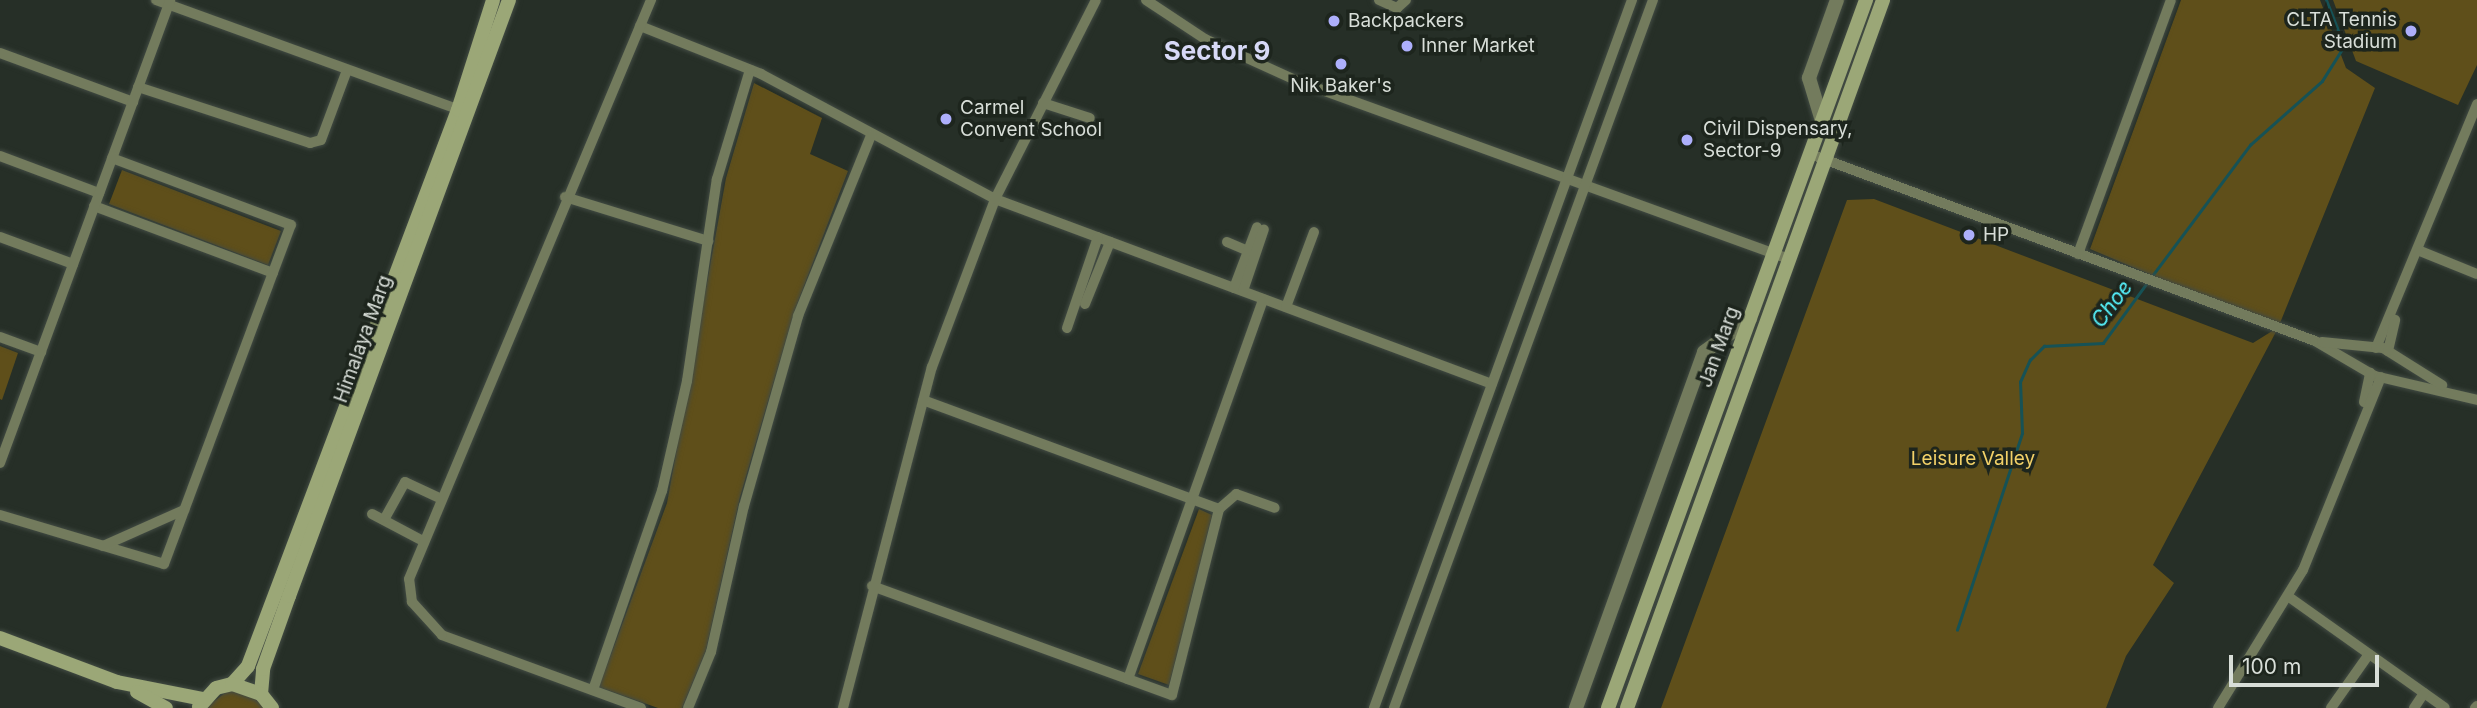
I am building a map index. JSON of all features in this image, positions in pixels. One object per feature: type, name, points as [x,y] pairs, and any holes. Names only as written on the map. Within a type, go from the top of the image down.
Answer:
[{"type":"main road","name":"Himalaya Marg","points":[[261,694],[284,609],[463,111],[493,0]]},
{"type":"main road","name":"Himalaya Marg","points":[[232,684],[248,666],[463,111],[509,0]]},
{"type":"main road","name":"Jan Marg","points":[[1608,708],[1866,0]]},
{"type":"main road","name":"Jan Marg","points":[[1627,708],[1883,0]]},
{"type":"main road","points":[[0,638],[117,682],[200,704],[232,684],[261,694],[272,708]]},
{"type":"main road","points":[[117,682],[166,708]]},
{"type":"street","points":[[156,0],[169,2],[463,111]]},
{"type":"street","points":[[641,708],[442,635],[424,619],[412,602],[408,579],[565,197],[651,0]]},
{"type":"street","points":[[843,708],[872,586],[923,400],[995,198],[1096,0]]},
{"type":"street","points":[[1146,0],[1205,40],[1300,82],[1586,183],[1789,259]]},
{"type":"street","points":[[1379,0],[1397,8],[1406,0]]},
{"type":"street","points":[[1374,708],[1632,0]]},
{"type":"street","points":[[1394,708],[1653,0]]},
{"type":"street","points":[[1822,121],[1809,78],[1837,0]]},
{"type":"street","points":[[2078,254],[2171,0]]},
{"type":"street","points":[[0,463],[169,2]]},
{"type":"street","points":[[640,26],[750,70],[995,198],[1492,384]]},
{"type":"street","points":[[0,53],[133,102]]},
{"type":"street","points":[[138,87],[310,144],[321,140],[348,69]]},
{"type":"street","points":[[593,690],[662,491],[687,381],[717,179],[750,70]]},
{"type":"street","points":[[1043,103],[1090,118]]},
{"type":"street","points":[[2218,708],[2288,597],[2360,419],[2399,304],[2477,104]]},
{"type":"street","points":[[688,708],[711,652],[744,506],[798,316],[872,135]]},
{"type":"street","points":[[1810,155],[2315,341],[2376,374],[2450,390],[2477,400]]},
{"type":"street","points":[[0,156],[99,193]]},
{"type":"street","points":[[0,515],[164,564],[291,225],[112,158]]},
{"type":"street","points":[[565,197],[708,241]]},
{"type":"street","points":[[94,206],[274,273]]},
{"type":"street","points":[[1261,228],[1238,290],[1248,251],[1261,228]]},
{"type":"street","points":[[1286,307],[1314,232]]},
{"type":"street","points":[[0,237],[73,264]]},
{"type":"street","points":[[1067,328],[1098,237]]},
{"type":"street","points":[[1084,304],[1110,242]]},
{"type":"street","points":[[1227,242],[1248,251]]},
{"type":"street","points":[[2420,251],[2477,274]]},
{"type":"street","points":[[1128,679],[1263,299]]},
{"type":"street","points":[[1576,708],[1704,352],[1750,319]]},
{"type":"street","points":[[0,337],[41,352]]},
{"type":"street","points":[[2315,341],[2382,351],[2450,390]]},
{"type":"street","points":[[2376,374],[2382,351]]},
{"type":"street","points":[[923,400],[1219,509]]},
{"type":"street","points":[[385,518],[405,482],[440,498]]},
{"type":"street","points":[[872,586],[1172,695],[1219,509],[1241,494],[1275,508]]},
{"type":"street","points":[[103,546],[184,510]]},
{"type":"street","points":[[372,514],[385,518],[423,541]]},
{"type":"street","points":[[2288,597],[2445,708]]},
{"type":"street","points":[[2331,708],[2369,654]]},
{"type":"street","points":[[2414,708],[2424,693]]},
{"type":"green space","name":"Leisure Valley","points":[[2181,0],[2320,0],[2346,68],[2375,88],[2278,328],[2153,565],[2174,583],[2126,656],[2106,708],[1661,708],[1847,200],[1874,199],[2253,343],[2277,328],[2090,249]]},
{"type":"green space","name":"CLTA Tennis Stadium","points":[[2333,0],[2477,0],[2477,65],[2458,105],[2356,61]]},
{"type":"green space","points":[[754,83],[822,118],[810,154],[848,171],[794,312],[740,497],[706,650],[682,708],[658,708],[599,687],[667,503],[726,178]]},
{"type":"green space","points":[[122,170],[281,231],[268,265],[109,204]]},
{"type":"green space","points":[[0,346],[18,353],[2,400],[0,399]]},
{"type":"green space","points":[[1199,509],[1212,515],[1169,685],[1138,674]]},
{"type":"green space","points":[[229,690],[254,696],[264,708],[205,708]]},
{"type":"waterway","name":"Choe","points":[[2152,276],[2250,145],[2322,81],[2344,46],[2326,0]]},
{"type":"waterway","name":"Choe","points":[[1957,630],[2022,433],[2020,382],[2030,360],[2044,346],[2103,343],[2146,284]]},
{"type":"place","name":"Backpackers","points":[[1334,21]]},
{"type":"place","name":"CLTA Tennis Stadium","points":[[2411,31]]},
{"type":"place","name":"Inner Market","points":[[1407,46]]},
{"type":"place","name":"Nik Baker's","points":[[1341,64]]},
{"type":"place","name":"Carmel Convent School","points":[[946,119]]},
{"type":"place","name":"Civil Dispensary, Sector-9","points":[[1687,140]]},
{"type":"place","name":"HP","points":[[1969,235]]},
{"type":"district","name":"Sector 9","points":[[1217,51]]}]
